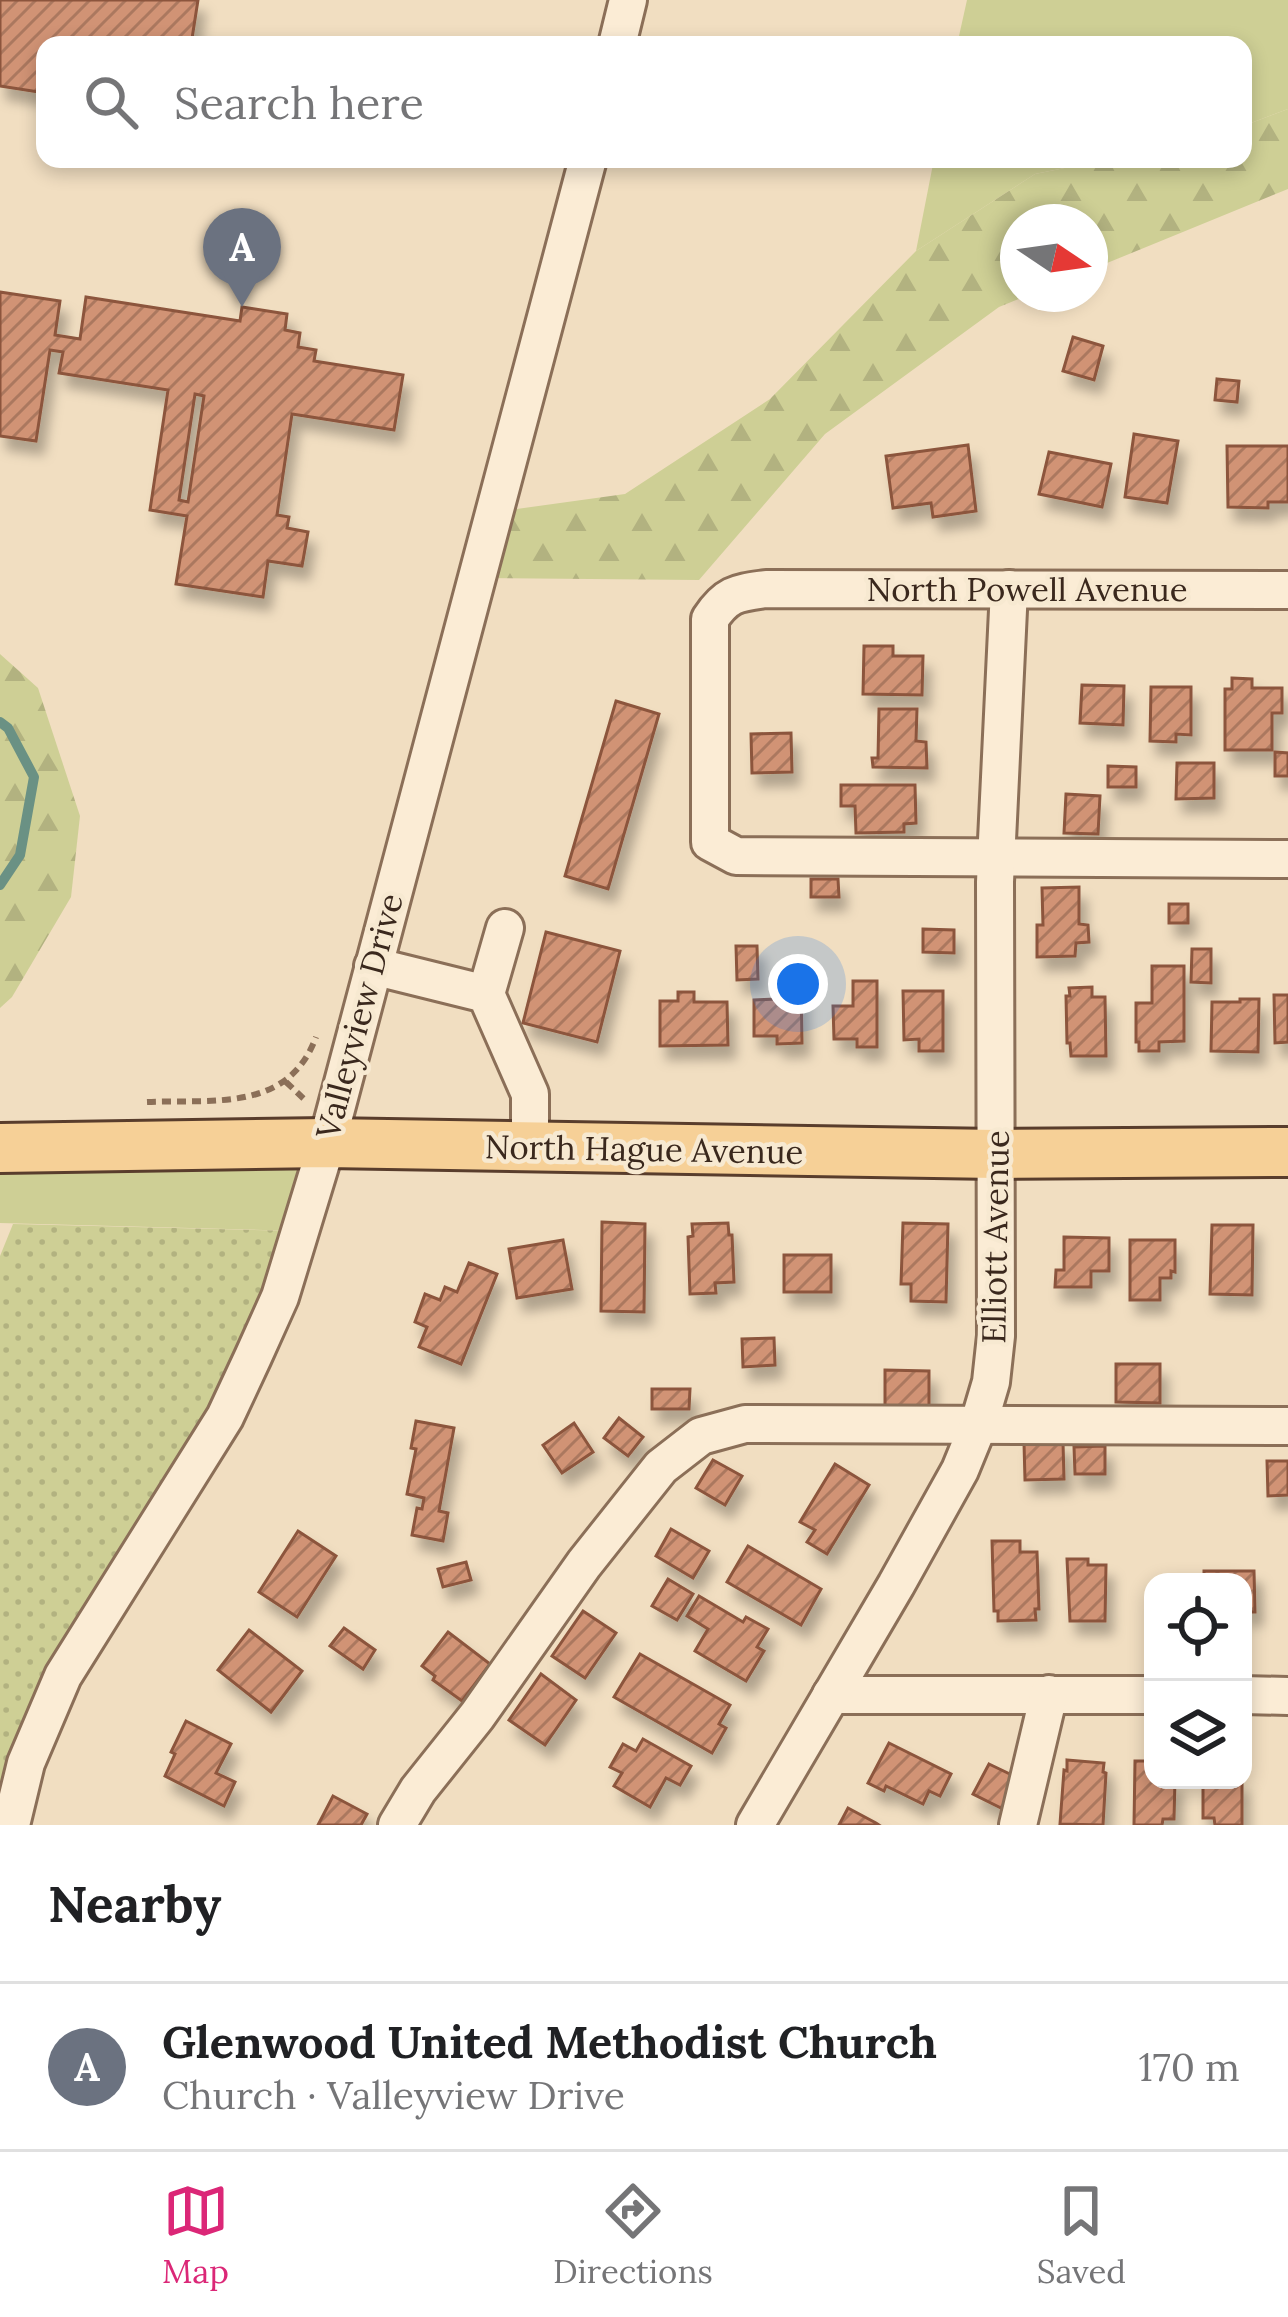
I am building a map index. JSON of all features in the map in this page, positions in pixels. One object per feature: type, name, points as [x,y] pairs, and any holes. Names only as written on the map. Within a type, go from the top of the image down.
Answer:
[{"type":"main road","name":"North Hague Avenue","points":[[0,1148],[327,1143],[996,1154],[1288,1152]]},
{"type":"street","points":[[619,36],[628,0]]},
{"type":"street","name":"Valleyview Drive","points":[[11,1825],[26,1763],[63,1676],[225,1417],[280,1297],[327,1143],[586,168]]},
{"type":"street","name":"North Powell Avenue","points":[[997,858],[736,856],[710,842],[710,619],[722,601],[740,592],[766,589],[1288,590]]},
{"type":"street","name":"Elliott Avenue","points":[[754,1825],[960,1469],[991,1382],[996,1336],[997,858],[1009,590]]},
{"type":"street","points":[[997,858],[1288,859]]},
{"type":"street","points":[[505,928],[486,994],[530,1094],[530,1147]]},
{"type":"street","points":[[373,966],[486,994]]},
{"type":"street","points":[[397,1825],[620,1516],[661,1467],[701,1436],[745,1424],[1288,1426]]},
{"type":"street","points":[[831,1694],[1144,1695]]},
{"type":"street","points":[[1018,1825],[1049,1694]]},
{"type":"street","points":[[1252,1696],[1288,1696]]},
{"type":"path","points":[[135,1102],[264,1093],[286,1082],[312,1048],[321,1023]]},
{"type":"path","points":[[286,1082],[304,1099]]},
{"type":"green space","points":[[967,0],[1288,0],[1288,109],[1252,123],[1252,36],[959,36]]},
{"type":"green space","points":[[1288,109],[1288,189],[1108,263],[1108,204],[1000,204],[1000,307],[825,434],[699,580],[476,578],[495,512],[625,494],[770,399],[916,251],[1035,174],[1065,168],[1252,168],[1252,123]]},
{"type":"green space","points":[[932,168],[1065,168],[1035,174],[916,251]]},
{"type":"green space","points":[[0,654],[38,688],[80,816],[71,897],[12,997],[0,1008]]},
{"type":"green space","points":[[327,1143],[300,1231],[0,1223],[0,1148]]},
{"type":"green space","points":[[13,1224],[300,1231],[0,1825],[0,1256]]},
{"type":"building","points":[[0,0],[198,0],[192,36],[36,36],[36,92],[0,86]]},
{"type":"building","points":[[0,292],[60,301],[55,335],[80,339],[86,297],[240,321],[242,307],[287,314],[285,330],[300,333],[298,347],[316,350],[314,361],[403,375],[394,430],[292,414],[277,515],[289,517],[287,528],[308,532],[302,566],[268,561],[263,597],[176,584],[187,516],[150,510],[168,390],[59,373],[63,352],[50,350],[36,441],[0,436]],"holes":[[[195,394],[204,396],[188,502],[179,500]]]},
{"type":"building","points":[[1073,337],[1103,346],[1094,380],[1063,371]]},
{"type":"building","points":[[1217,379],[1239,381],[1237,402],[1215,400]]},
{"type":"building","points":[[1134,434],[1178,441],[1167,503],[1125,497]]},
{"type":"building","points":[[968,445],[976,511],[933,517],[931,503],[893,508],[886,456]]},
{"type":"building","points":[[1227,446],[1288,446],[1288,502],[1268,502],[1268,508],[1228,507]]},
{"type":"building","points":[[1049,452],[1111,464],[1102,507],[1039,494]]},
{"type":"building","points":[[864,646],[893,646],[893,656],[923,656],[922,695],[863,694]]},
{"type":"building","points":[[1232,678],[1252,679],[1252,688],[1282,688],[1282,713],[1272,713],[1272,750],[1225,750],[1225,689],[1232,689]]},
{"type":"building","points":[[1082,685],[1124,686],[1123,725],[1080,723]]},
{"type":"building","points":[[1151,687],[1191,687],[1191,735],[1176,734],[1176,742],[1150,741]]},
{"type":"building","points":[[616,701],[659,714],[608,889],[565,876]]},
{"type":"building","points":[[879,709],[917,709],[916,741],[926,742],[927,768],[873,767],[872,758],[878,758]]},
{"type":"building","points":[[791,733],[792,772],[752,773],[751,734]]},
{"type":"building","points":[[1275,752],[1288,753],[1288,776],[1275,776]]},
{"type":"building","points":[[1177,763],[1214,763],[1214,798],[1176,799]]},
{"type":"building","points":[[1108,766],[1136,767],[1136,787],[1108,787]]},
{"type":"building","points":[[841,785],[915,785],[916,823],[904,824],[904,832],[856,833],[855,806],[841,806]]},
{"type":"building","points":[[1066,794],[1100,796],[1098,834],[1064,833]]},
{"type":"building","points":[[811,879],[838,879],[839,897],[811,897]]},
{"type":"building","points":[[1079,887],[1079,924],[1088,925],[1089,942],[1076,943],[1075,956],[1037,957],[1037,925],[1043,925],[1042,888]]},
{"type":"building","points":[[1169,904],[1188,904],[1188,923],[1169,923]]},
{"type":"building","points":[[923,929],[954,930],[954,953],[923,952]]},
{"type":"building","points":[[546,932],[620,951],[597,1042],[523,1023]]},
{"type":"building","points":[[736,946],[757,946],[758,979],[737,980]]},
{"type":"building","points":[[1192,949],[1211,949],[1211,983],[1191,982]]},
{"type":"building","points":[[1152,966],[1184,966],[1184,1041],[1159,1042],[1159,1051],[1139,1051],[1136,1003],[1152,1003]]},
{"type":"building","points":[[775,979],[801,979],[802,1043],[777,1044],[777,1036],[754,1036],[754,1000],[776,999]]},
{"type":"building","points":[[853,981],[877,981],[877,1047],[857,1047],[857,1039],[834,1039],[833,1006],[853,1006]]},
{"type":"building","points":[[1092,987],[1092,997],[1105,997],[1106,1056],[1071,1056],[1066,996],[1070,996],[1069,988]]},
{"type":"building","points":[[903,991],[943,991],[943,1051],[919,1051],[919,1039],[904,1040]]},
{"type":"building","points":[[678,992],[694,992],[694,1002],[727,1002],[728,1045],[660,1046],[660,1001],[678,1001]]},
{"type":"building","points":[[1274,995],[1288,995],[1288,1042],[1275,1043]]},
{"type":"building","points":[[1259,999],[1258,1052],[1211,1051],[1212,1002]]},
{"type":"building","points":[[602,1222],[645,1224],[644,1312],[601,1311]]},
{"type":"building","points":[[728,1223],[734,1282],[715,1283],[716,1293],[690,1294],[688,1237],[693,1236],[692,1224]]},
{"type":"building","points":[[903,1223],[948,1224],[946,1302],[911,1301],[911,1284],[901,1284]]},
{"type":"building","points":[[1212,1225],[1253,1225],[1252,1295],[1210,1294]]},
{"type":"building","points":[[1064,1237],[1109,1238],[1109,1271],[1091,1271],[1091,1287],[1055,1287],[1056,1270],[1064,1270]]},
{"type":"building","points":[[563,1240],[572,1289],[517,1298],[509,1249]]},
{"type":"building","points":[[1130,1240],[1175,1240],[1175,1272],[1171,1271],[1171,1278],[1160,1278],[1160,1300],[1130,1300]]},
{"type":"building","points":[[784,1255],[831,1255],[831,1292],[784,1292]]},
{"type":"building","points":[[469,1263],[497,1274],[461,1364],[419,1347],[427,1327],[415,1322],[425,1294],[440,1300],[445,1287],[457,1292]]},
{"type":"building","points":[[774,1338],[775,1365],[743,1367],[742,1339]]},
{"type":"building","points":[[1116,1364],[1160,1364],[1160,1403],[1116,1402]]},
{"type":"building","points":[[885,1370],[929,1371],[929,1408],[885,1408]]},
{"type":"building","points":[[652,1389],[690,1389],[689,1409],[652,1409]]},
{"type":"building","points":[[619,1418],[643,1437],[628,1456],[604,1438]]},
{"type":"building","points":[[416,1421],[454,1428],[439,1511],[448,1513],[443,1541],[412,1535],[424,1498],[407,1494]]},
{"type":"building","points":[[574,1423],[593,1452],[562,1473],[543,1445]]},
{"type":"building","points":[[1063,1442],[1064,1479],[1025,1480],[1024,1443]]},
{"type":"building","points":[[1105,1446],[1105,1474],[1075,1474],[1074,1447]]},
{"type":"building","points":[[713,1460],[742,1476],[725,1505],[696,1488]]},
{"type":"building","points":[[1267,1461],[1288,1461],[1288,1495],[1268,1496]]},
{"type":"building","points":[[835,1464],[869,1485],[827,1554],[807,1542],[815,1530],[800,1522]]},
{"type":"building","points":[[671,1529],[709,1551],[693,1578],[656,1556]]},
{"type":"building","points":[[298,1531],[336,1556],[297,1617],[259,1592]]},
{"type":"building","points":[[992,1541],[1020,1541],[1020,1552],[1037,1552],[1036,1620],[998,1621]]},
{"type":"building","points":[[748,1546],[821,1589],[801,1625],[727,1582]]},
{"type":"building","points":[[1067,1559],[1106,1565],[1105,1621],[1070,1621]]},
{"type":"building","points":[[466,1562],[471,1580],[443,1587],[438,1569]]},
{"type":"building","points":[[1254,1571],[1255,1612],[1252,1573],[1204,1573]]},
{"type":"building","points":[[668,1579],[693,1594],[677,1620],[652,1606]]},
{"type":"building","points":[[699,1596],[743,1622],[746,1617],[768,1629],[757,1647],[764,1651],[746,1681],[695,1651],[708,1629],[687,1616]]},
{"type":"building","points":[[583,1611],[616,1633],[585,1678],[552,1656]]},
{"type":"building","points":[[344,1628],[375,1650],[363,1669],[330,1646]]},
{"type":"building","points":[[249,1630],[302,1671],[271,1712],[218,1670]]},
{"type":"building","points":[[448,1632],[490,1664],[462,1701],[422,1666]]},
{"type":"building","points":[[640,1654],[730,1705],[719,1724],[726,1728],[712,1753],[614,1697]]},
{"type":"building","points":[[541,1674],[576,1700],[545,1745],[509,1720]]},
{"type":"building","points":[[186,1721],[231,1744],[216,1773],[235,1782],[224,1806],[165,1776]]},
{"type":"building","points":[[643,1739],[691,1766],[680,1785],[666,1778],[650,1807],[614,1786],[622,1773],[610,1767],[623,1744],[636,1751]]},
{"type":"building","points":[[889,1743],[951,1774],[940,1796],[929,1791],[923,1804],[886,1786],[884,1791],[868,1783]]},
{"type":"building","points":[[1067,1760],[1104,1763],[1103,1825],[1060,1824]]},
{"type":"building","points":[[1135,1761],[1144,1761],[1144,1789],[1175,1789],[1174,1819],[1163,1819],[1162,1825],[1134,1825]]},
{"type":"building","points":[[989,1764],[1018,1778],[1003,1809],[973,1794]]},
{"type":"building","points":[[1203,1789],[1242,1789],[1242,1825],[1215,1825],[1214,1818],[1203,1818]]},
{"type":"building","points":[[333,1796],[367,1814],[361,1825],[318,1825]]},
{"type":"building","points":[[848,1808],[876,1823],[879,1825],[839,1825]]},
{"type":"waterway","points":[[0,722],[8,728],[34,777],[20,855],[0,885]]},
{"type":"place","name":"Glenwood United Methodist Church","points":[[242,307]]}]
